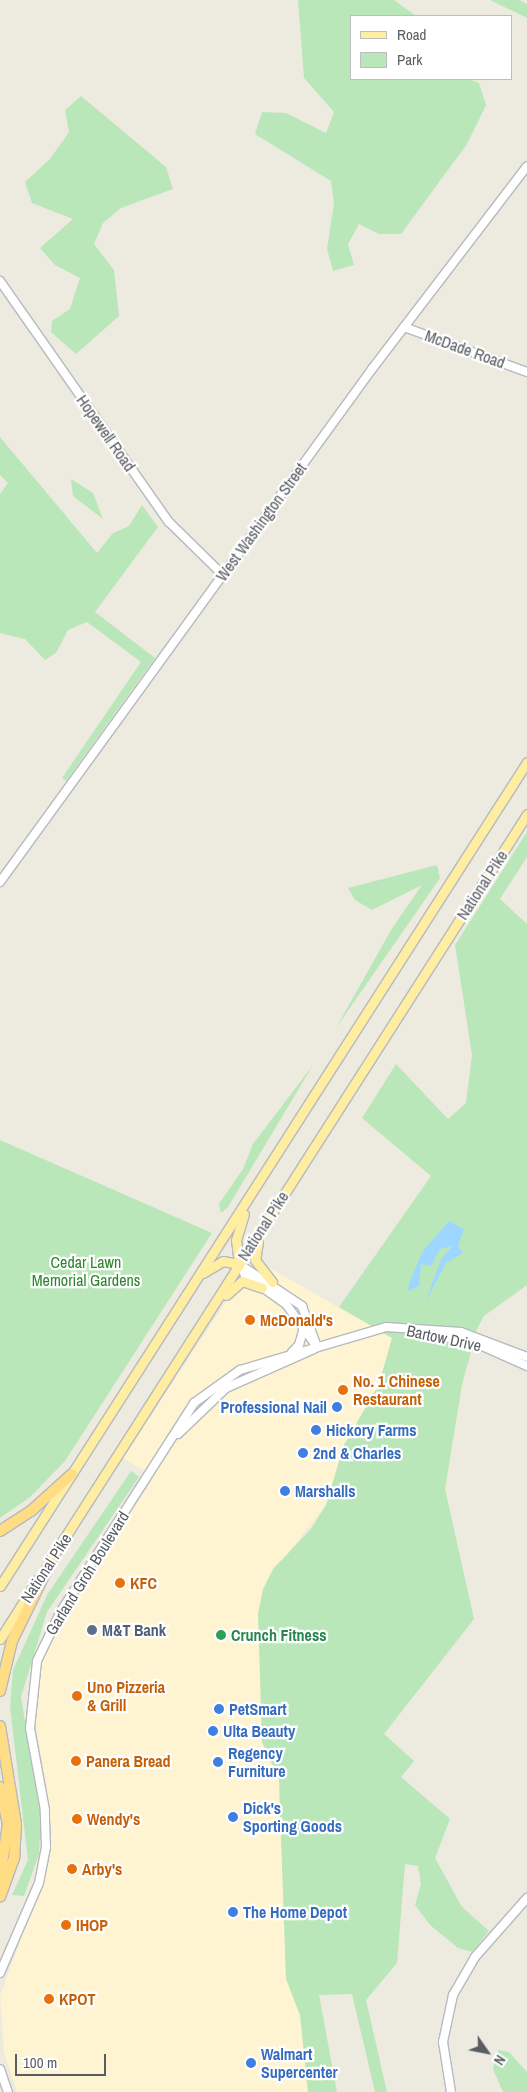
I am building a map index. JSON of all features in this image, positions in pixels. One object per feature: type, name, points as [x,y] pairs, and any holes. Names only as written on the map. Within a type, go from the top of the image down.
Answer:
[{"type":"highway","points":[[0,1531],[31,1511],[72,1474]]},
{"type":"highway","points":[[0,1691],[12,1641],[54,1555]]},
{"type":"highway","points":[[0,1726],[16,1842],[0,1897]]},
{"type":"highway","points":[[0,1787],[8,1824],[0,1877]]},
{"type":"main road","name":"National Pike","points":[[0,1586],[527,762]]},
{"type":"main road","name":"National Pike","points":[[0,1639],[527,814]]},
{"type":"main road","points":[[195,1281],[215,1264],[239,1264],[235,1249],[240,1221],[282,1147]]},
{"type":"main road","points":[[266,1222],[254,1254],[272,1282]]},
{"type":"main road","points":[[137,1425],[145,1419],[231,1287],[242,1281],[262,1288]]},
{"type":"street","name":"West Washington Street","points":[[0,882],[404,327],[527,166]]},
{"type":"street","name":"Hopewell Road","points":[[0,281],[169,522],[222,575]]},
{"type":"street","name":"McDade Road","points":[[404,327],[527,372]]},
{"type":"street","points":[[239,1264],[272,1282],[302,1306],[317,1346]]},
{"type":"street","points":[[239,1264],[262,1288],[286,1304],[317,1346]]},
{"type":"street","name":"Bartow Drive","points":[[317,1346],[386,1327],[461,1332],[527,1357]]},
{"type":"street","name":"Bartow Drive","points":[[386,1327],[478,1344],[527,1366]]},
{"type":"street","points":[[288,1354],[299,1345],[304,1328]]},
{"type":"street","name":"Garland Groh Boulevard","points":[[0,1973],[39,1883],[46,1847],[46,1810],[30,1728],[38,1661],[61,1611],[169,1443],[185,1414],[206,1392],[240,1370],[317,1346]]},
{"type":"street","name":"Garland Groh Boulevard","points":[[169,1443],[226,1388],[303,1358],[317,1346]]},
{"type":"street","points":[[451,2092],[443,2042],[453,1995],[475,1957],[527,1898]]},
{"type":"street","points":[[0,2068],[8,2092]]},
{"type":"shaded area","points":[[254,1259],[392,1338],[379,1384],[344,1445],[326,1505],[289,1552],[262,1742],[279,1780],[286,1978],[300,2015],[308,2092],[17,2092],[4,2052],[0,1996],[49,1863],[49,1801],[35,1721],[41,1665],[63,1618],[154,1477],[123,1458]]},
{"type":"green space","points":[[298,0],[394,0],[415,15],[350,15],[350,80],[472,80],[479,83],[486,105],[467,144],[401,234],[379,234],[359,224],[348,244],[354,265],[333,271],[327,249],[334,203],[331,181],[255,134],[262,112],[286,113],[326,133],[334,112],[304,78]]},
{"type":"green space","points":[[490,0],[519,0],[527,4],[527,18]]},
{"type":"green space","points":[[81,96],[166,167],[173,189],[121,208],[103,223],[94,244],[114,270],[119,316],[76,354],[51,332],[52,321],[70,309],[80,278],[55,265],[40,248],[73,219],[32,203],[25,182],[50,159],[69,132],[65,110]]},
{"type":"green space","points":[[0,437],[97,553],[113,533],[129,526],[142,505],[158,527],[95,612],[155,658],[66,781],[62,778],[141,662],[87,622],[68,630],[56,653],[45,660],[25,639],[0,633],[0,494],[8,483],[0,475]]},
{"type":"green space","points":[[71,479],[93,493],[103,519],[73,496]]},
{"type":"green space","points":[[527,832],[527,857],[500,899],[527,924],[527,1285],[484,1316],[477,1329],[462,1385],[445,1489],[474,1619],[384,1734],[414,1761],[401,1777],[450,1819],[435,1858],[462,1907],[489,1931],[472,1952],[458,1948],[430,1925],[415,1905],[421,1884],[418,1866],[405,1864],[397,1963],[366,2000],[387,2092],[375,2092],[352,1994],[319,1995],[337,2092],[308,2092],[300,2015],[286,1979],[279,1780],[262,1742],[258,1614],[263,1589],[273,1569],[311,1529],[326,1505],[344,1445],[379,1384],[392,1338],[339,1307],[431,1176],[362,1118],[396,1064],[448,1119],[466,1103],[472,1055],[455,945]]},
{"type":"green space","points":[[437,865],[440,878],[336,1028],[391,930],[422,885],[372,910],[355,900],[348,888]]},
{"type":"green space","points":[[313,1065],[228,1207],[221,1213],[219,1204],[243,1169],[253,1144]]},
{"type":"green space","name":"Cedar Lawn Memorial Gardens","points":[[0,1140],[212,1233],[65,1461],[30,1497],[0,1518]]},
{"type":"green space","points":[[131,1471],[139,1477],[47,1612],[21,1697],[41,1820],[39,1854],[24,1896],[12,1895],[28,1860],[10,1706],[13,1670],[47,1595]]},
{"type":"green space","points":[[498,2050],[509,2052],[527,2072],[527,2092],[503,2092],[493,2069]]},
{"type":"water","points":[[449,1221],[464,1229],[458,1246],[463,1253],[446,1263],[425,1303],[441,1259],[452,1246],[440,1249],[431,1266],[421,1264],[419,1286],[408,1291],[409,1284],[422,1252]]},
{"type":"place","name":"McDonald's","points":[[250,1320]]},
{"type":"place","name":"No. 1 Chinese Restaurant","points":[[343,1390]]},
{"type":"place","name":"Professional Nail","points":[[337,1407]]},
{"type":"place","name":"Hickory Farms","points":[[316,1430]]},
{"type":"place","name":"2nd & Charles","points":[[303,1453]]},
{"type":"place","name":"Marshalls","points":[[285,1491]]},
{"type":"place","name":"KFC","points":[[120,1583]]},
{"type":"place","name":"M&T Bank","points":[[92,1630]]},
{"type":"place","name":"Crunch Fitness","points":[[221,1635]]},
{"type":"place","name":"Uno Pizzeria & Grill","points":[[77,1696]]},
{"type":"place","name":"PetSmart","points":[[219,1709]]},
{"type":"place","name":"Ulta Beauty","points":[[213,1731]]},
{"type":"place","name":"Panera Bread","points":[[76,1761]]},
{"type":"place","name":"Regency Furniture","points":[[218,1762]]},
{"type":"place","name":"Dick's Sporting Goods","points":[[233,1817]]},
{"type":"place","name":"Wendy's","points":[[77,1819]]},
{"type":"place","name":"Arby's","points":[[72,1869]]},
{"type":"place","name":"The Home Depot","points":[[233,1912]]},
{"type":"place","name":"IHOP","points":[[66,1925]]},
{"type":"place","name":"KPOT","points":[[49,1999]]},
{"type":"place","name":"Walmart Supercenter","points":[[251,2063]]}]
